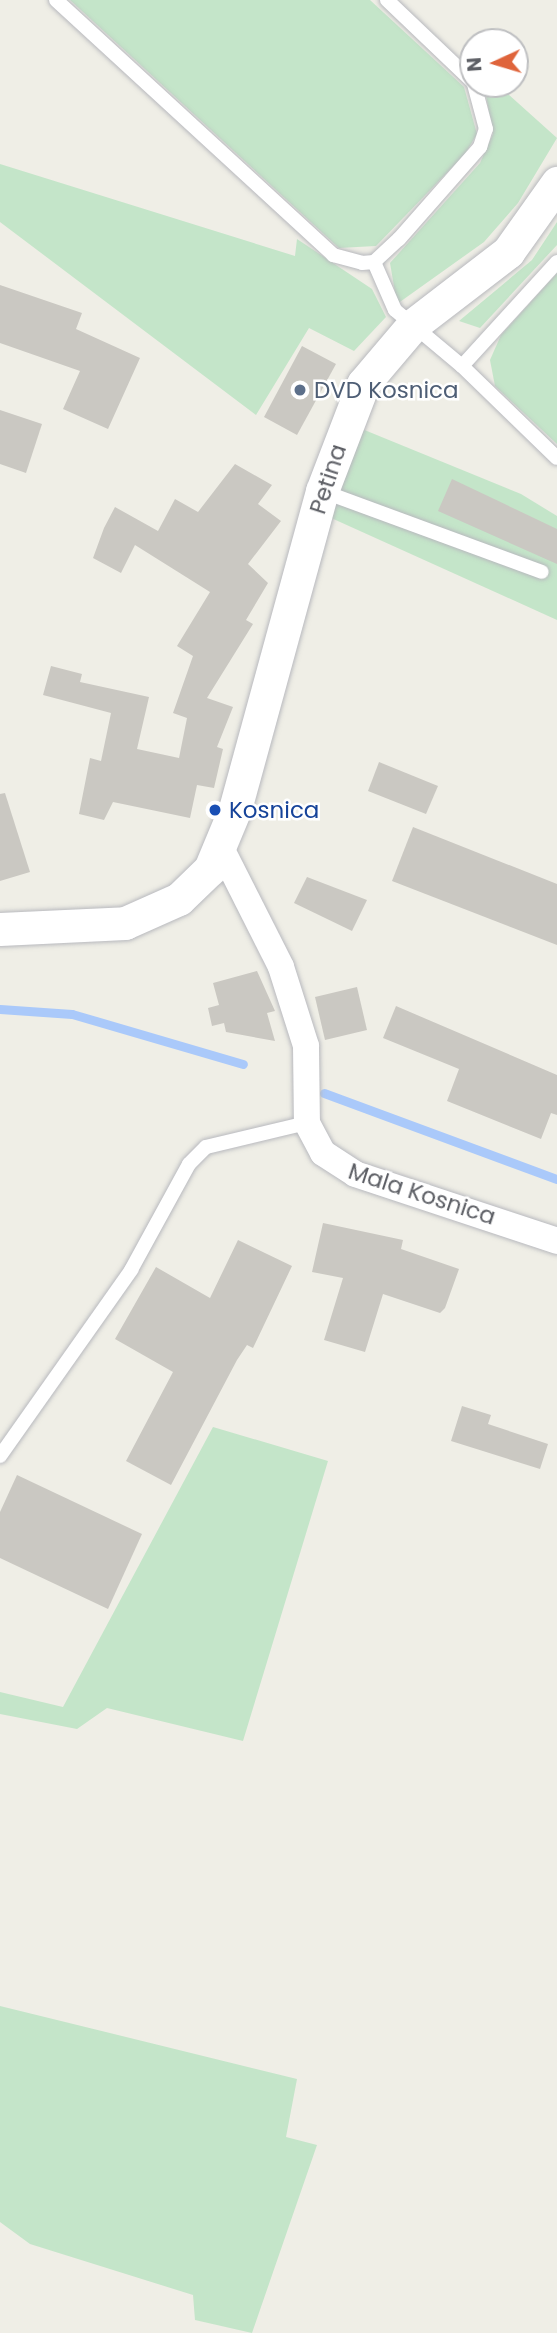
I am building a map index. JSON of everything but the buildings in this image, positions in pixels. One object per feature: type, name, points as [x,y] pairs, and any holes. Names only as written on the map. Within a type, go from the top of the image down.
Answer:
[{"type":"street","name":"Petina","points":[[0,929],[98,929],[153,913],[196,885],[221,848],[322,491],[363,384],[413,325],[508,252],[557,183]]},
{"type":"street","points":[[221,848],[281,967],[306,1046],[307,1123]]},
{"type":"street","name":"Mala Kosnica","points":[[307,1123],[335,1165],[557,1241]]},
{"type":"lane","points":[[56,0],[332,255],[374,262]]},
{"type":"lane","points":[[387,0],[459,69]]},
{"type":"lane","points":[[374,262],[481,147],[486,128],[477,98]]},
{"type":"lane","points":[[374,262],[395,310],[462,366],[557,458]]},
{"type":"lane","points":[[462,366],[557,262]]},
{"type":"lane","points":[[322,491],[542,572]]},
{"type":"lane","points":[[0,1456],[131,1270],[189,1164],[206,1147],[307,1123]]},
{"type":"green space","points":[[70,0],[370,0],[459,82],[459,98],[467,98],[477,134],[465,154],[376,246],[339,248]]},
{"type":"green space","points":[[487,98],[513,98],[557,138],[518,203],[484,242],[397,304],[390,263],[480,163],[493,134]]},
{"type":"green space","points":[[0,164],[295,256],[297,239],[372,289],[386,317],[354,351],[309,328],[256,415],[0,222]]},
{"type":"green space","points":[[557,222],[557,245],[480,328],[459,321],[532,260]]},
{"type":"green space","points":[[557,273],[557,444],[495,386],[490,360],[501,335]]},
{"type":"green space","points":[[362,429],[521,494],[557,516],[557,620],[329,517]]},
{"type":"green space","points":[[213,1427],[328,1461],[243,1741],[107,1708],[77,1729],[0,1714],[0,1692],[63,1707]]},
{"type":"green space","points":[[0,2006],[297,2079],[286,2137],[317,2145],[252,2333],[195,2320],[193,2295],[30,2244],[0,2222]]},
{"type":"waterway","points":[[0,1009],[72,1014],[243,1064]]},
{"type":"waterway","points":[[324,1093],[557,1179]]},
{"type":"place","name":"DVD Kosnica","points":[[300,390]]},
{"type":"place","name":"Kosnica","points":[[215,810]]}]
